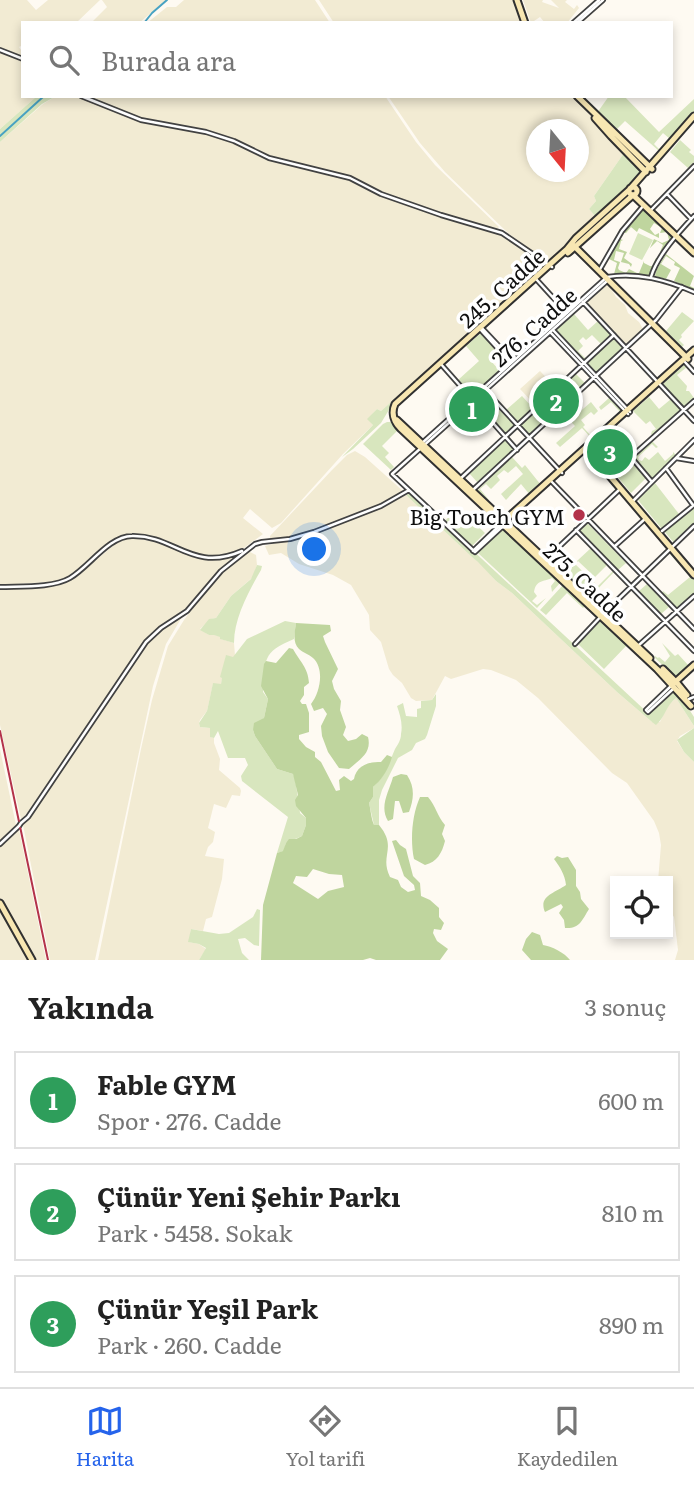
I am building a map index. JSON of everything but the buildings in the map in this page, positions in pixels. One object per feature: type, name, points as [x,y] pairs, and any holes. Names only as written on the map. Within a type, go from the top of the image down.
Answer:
[{"type":"street","points":[[517,0],[524,21]]},
{"type":"street","points":[[577,21],[601,0]]},
{"type":"street","points":[[0,50],[21,58]]},
{"type":"street","points":[[86,98],[141,120],[219,136],[266,157],[350,178],[387,197],[507,235],[550,266]]},
{"type":"street","points":[[579,98],[602,127],[649,170]]},
{"type":"street","name":"245. Cadde","points":[[395,408],[395,404],[634,192],[649,170],[694,118]]},
{"type":"street","points":[[652,209],[694,166]]},
{"type":"street","points":[[634,192],[644,205],[677,234]]},
{"type":"street","points":[[634,192],[694,251]]},
{"type":"street","points":[[651,277],[677,234],[693,217],[667,194]]},
{"type":"street","points":[[599,271],[622,231],[644,205]]},
{"type":"street","points":[[573,245],[652,323],[686,359],[694,372]]},
{"type":"street","points":[[607,279],[610,276],[651,277],[694,292]]},
{"type":"street","points":[[536,279],[567,313]]},
{"type":"street","name":"276. Cadde","points":[[409,490],[392,474],[607,279]]},
{"type":"street","name":"276. Cadde","points":[[550,330],[607,279]]},
{"type":"street","points":[[471,493],[652,323],[682,287]]},
{"type":"street","points":[[583,302],[694,421]]},
{"type":"street","points":[[481,328],[513,363]]},
{"type":"street","points":[[550,330],[628,413]]},
{"type":"street","points":[[460,479],[614,335]]},
{"type":"street","points":[[0,587],[50,584],[67,580],[110,546],[123,537],[130,536],[156,540],[191,555],[224,557],[260,542],[286,540],[314,532],[381,506],[409,490],[474,551],[694,352]]},
{"type":"street","name":"276. Cadde","points":[[473,399],[513,363]]},
{"type":"street","points":[[441,364],[517,450]]},
{"type":"street","points":[[485,390],[561,472]]},
{"type":"street","points":[[612,474],[694,401]]},
{"type":"street","name":"275. Cadde","points":[[395,408],[396,421],[420,447],[676,684]]},
{"type":"street","points":[[588,448],[628,413]]},
{"type":"street","points":[[609,431],[652,482]]},
{"type":"street","points":[[633,501],[694,439]]},
{"type":"street","name":"275. Cadde","points":[[420,447],[460,479],[471,493]]},
{"type":"street","points":[[588,448],[646,518],[694,569]]},
{"type":"street","points":[[588,448],[621,489],[662,531],[694,575]]},
{"type":"street","points":[[676,458],[694,461]]},
{"type":"street","points":[[662,531],[694,505],[666,468]]},
{"type":"street","points":[[504,523],[561,472]]},
{"type":"street","points":[[552,482],[694,629]]},
{"type":"street","points":[[544,560],[621,489]]},
{"type":"street","points":[[614,547],[646,518]]},
{"type":"street","points":[[575,644],[694,527]]},
{"type":"street","points":[[576,530],[694,651]]},
{"type":"street","points":[[0,844],[29,816],[146,642],[161,628],[187,611],[221,571],[249,548]]},
{"type":"street","points":[[638,646],[694,596]]},
{"type":"street","name":"275. Cadde","points":[[602,615],[676,684]]},
{"type":"street","points":[[647,711],[694,667]]},
{"type":"street","points":[[676,684],[691,696],[693,708]]},
{"type":"street","points":[[676,684],[693,708]]},
{"type":"street","points":[[0,902],[32,960]]},
{"type":"shaded area","points":[[0,0],[27,0],[36,10],[48,0],[100,0],[78,21],[21,21],[21,56],[0,48]]},
{"type":"shaded area","points":[[102,0],[166,0],[141,21],[93,21],[107,7]]},
{"type":"shaded area","points":[[184,0],[315,0],[329,21],[150,21],[167,7],[176,7]]},
{"type":"shaded area","points":[[319,0],[513,0],[520,21],[333,21]]},
{"type":"shaded area","points":[[523,0],[543,0],[542,2],[559,8],[551,0],[567,0],[565,2],[574,9],[577,5],[579,8],[569,21],[543,21],[540,17],[530,21]]},
{"type":"shaded area","points":[[0,51],[21,59],[21,98],[35,98],[0,129]]},
{"type":"shaded area","points":[[53,98],[83,98],[141,121],[205,133],[269,159],[346,178],[386,197],[500,234],[546,265],[418,380],[381,411],[377,409],[368,419],[373,425],[281,523],[272,528],[250,509],[243,518],[263,534],[244,548],[224,555],[207,556],[191,553],[153,537],[126,535],[118,538],[64,580],[0,585],[0,142]]},
{"type":"shaded area","points":[[89,98],[386,98],[435,165],[499,227],[496,230],[434,211],[380,193],[351,178],[269,156],[219,135],[142,120]]},
{"type":"shaded area","points":[[389,98],[575,98],[624,153],[594,196],[596,201],[589,209],[596,217],[549,263],[509,234],[445,172],[420,143]]},
{"type":"shaded area","points":[[608,284],[643,329],[626,345],[586,303]]},
{"type":"shaded area","points":[[540,371],[555,387],[536,406],[520,389]]},
{"type":"shaded area","points":[[355,451],[404,492],[375,507],[313,531],[270,539],[332,470]]},
{"type":"shaded area","points":[[406,495],[496,581],[652,722],[660,722],[668,705],[676,698],[694,726],[677,741],[694,762],[694,960],[675,960],[678,950],[673,916],[673,876],[658,876],[661,845],[659,833],[654,821],[627,783],[612,773],[538,698],[516,680],[491,670],[483,669],[451,679],[445,676],[432,700],[416,701],[411,698],[389,669],[381,642],[370,630],[369,615],[351,585],[333,575],[299,564],[281,553],[269,555],[265,546],[326,529]]},
{"type":"shaded area","points":[[131,538],[157,542],[198,558],[221,560],[236,556],[217,572],[186,609],[145,642],[40,796],[21,819],[0,725],[0,589],[66,583],[114,545]]},
{"type":"shaded area","points":[[248,551],[256,555],[257,565],[253,577],[231,596],[216,618],[200,629],[209,635],[234,643],[235,656],[226,656],[221,685],[213,684],[207,711],[199,723],[200,727],[210,728],[220,759],[219,770],[241,791],[240,796],[232,795],[226,808],[214,804],[208,828],[215,832],[205,856],[224,859],[222,879],[212,917],[206,919],[203,931],[191,929],[189,942],[206,949],[199,960],[98,960],[141,749],[168,646],[215,578]]},
{"type":"shaded area","points":[[182,617],[166,644],[153,686],[95,960],[50,960],[23,825],[147,644],[162,629]]},
{"type":"shaded area","points":[[0,749],[16,825],[0,841]]},
{"type":"shaded area","points":[[19,830],[46,960],[34,960],[0,899],[0,847]]},
{"type":"shaded area","points":[[0,906],[30,960],[0,960]]},
{"type":"green space","points":[[35,98],[52,98],[42,104],[0,142],[0,129]]},
{"type":"green space","points":[[608,98],[626,98],[659,132],[694,99],[694,113],[670,139],[663,133],[654,144],[659,151],[625,121],[615,131],[597,113]]},
{"type":"green space","points":[[680,140],[694,156],[694,162],[688,168],[670,152]]},
{"type":"green space","points":[[624,153],[642,171],[596,217],[589,209],[596,201],[594,196]]},
{"type":"green space","points":[[644,208],[673,236],[662,254],[660,252],[663,245],[657,241],[650,248],[654,239],[662,243],[669,240],[667,232],[660,233],[662,228],[654,223],[650,229],[655,235],[659,233],[659,238],[639,228],[637,232],[631,227],[624,233]]},
{"type":"green space","points":[[638,233],[653,240],[642,260],[629,254]]},
{"type":"green space","points":[[620,239],[623,240],[619,249],[627,252],[624,258],[632,264],[631,267],[621,262],[624,253],[616,251],[614,260],[620,262],[619,270],[626,273],[629,269],[639,273],[644,261],[652,266],[656,258],[658,259],[649,275],[614,274],[617,263],[609,259]]},
{"type":"green space","points":[[666,254],[694,276],[690,286],[694,290],[674,281],[680,268],[666,256],[661,264],[671,270],[666,279],[655,276],[657,269]]},
{"type":"green space","points":[[682,312],[694,321],[681,335],[679,340],[684,345],[682,347],[666,331]]},
{"type":"green space","points":[[574,314],[588,330],[598,321],[611,335],[601,344],[592,335],[586,340],[583,337],[579,341],[583,346],[578,351],[586,359],[584,361],[555,330]]},
{"type":"green space","points":[[481,333],[499,352],[490,357],[490,360],[500,371],[472,396],[458,380],[479,361],[466,346]]},
{"type":"green space","points":[[613,337],[623,348],[596,373],[586,363]]},
{"type":"green space","points":[[684,365],[687,367],[677,375],[687,386],[686,391],[694,398],[684,407],[663,384]]},
{"type":"green space","points":[[575,373],[585,383],[529,435],[520,425]]},
{"type":"green space","points":[[417,379],[393,403],[381,423],[342,457],[373,425],[367,419],[377,409],[381,411]]},
{"type":"green space","points":[[522,396],[533,408],[518,423],[506,410]]},
{"type":"green space","points":[[649,397],[659,409],[671,399],[681,410],[653,436],[652,431],[656,429],[650,421],[646,424],[633,411]]},
{"type":"green space","points":[[609,398],[623,412],[592,439],[582,428],[560,447],[556,443],[575,426],[561,411],[567,405],[576,415],[591,402],[598,411],[594,415],[591,412],[581,420],[591,436],[620,412],[611,402],[601,410],[599,407]]},
{"type":"green space","points":[[495,403],[515,425],[506,433],[486,412]]},
{"type":"green space","points":[[387,422],[393,422],[398,430],[382,446],[389,453],[385,457],[394,467],[391,470],[363,444]]},
{"type":"green space","points":[[608,434],[628,457],[612,471],[593,448]]},
{"type":"green space","points":[[505,440],[514,449],[478,483],[469,473]]},
{"type":"green space","points":[[652,441],[658,447],[652,444],[638,457],[639,460],[642,461],[645,457],[649,460],[658,452],[665,461],[673,452],[676,455],[652,479],[633,458]]},
{"type":"green space","points":[[512,457],[522,468],[525,465],[541,485],[530,495],[521,484],[506,500],[501,494],[523,474],[516,466],[508,473],[504,470],[497,476],[500,480],[491,489],[486,484],[480,489],[488,501],[477,491]]},
{"type":"green space","points":[[631,460],[646,478],[631,493],[615,474]]},
{"type":"green space","points":[[655,483],[679,514],[662,529],[638,500]]},
{"type":"green space","points":[[409,493],[649,714],[673,693],[680,695],[694,717],[694,726],[676,698],[656,725],[652,722],[496,581],[406,495]]},
{"type":"green space","points":[[458,507],[485,533],[472,546],[445,521]]},
{"type":"green space","points":[[694,507],[694,524],[675,544],[664,531]]},
{"type":"green space","points":[[587,523],[626,563],[618,570],[579,530]]},
{"type":"green space","points":[[503,529],[560,583],[552,592],[551,586],[555,581],[552,578],[536,585],[534,592],[537,596],[532,601],[537,605],[546,598],[537,608],[478,553]]},
{"type":"green space","points":[[591,548],[607,565],[595,577],[578,561],[575,564],[598,586],[614,572],[590,597],[564,573]]},
{"type":"green space","points":[[670,554],[673,554],[694,578],[694,593],[677,608],[662,593],[663,591],[668,595],[690,577]]},
{"type":"green space","points":[[257,565],[262,566],[261,570],[239,614],[234,643],[200,630],[209,619],[216,618],[231,596],[251,579]]},
{"type":"green space","points":[[647,584],[669,607],[661,614],[639,591]]},
{"type":"green space","points":[[563,585],[585,606],[583,608],[567,593],[546,615],[540,610]]},
{"type":"green space","points":[[601,620],[627,645],[604,669],[578,644]]},
{"type":"green space","points":[[285,621],[296,623],[294,639],[276,648],[267,658],[263,692],[268,699],[264,718],[253,730],[277,769],[293,774],[300,813],[306,818],[302,836],[286,843],[284,851],[277,853],[288,817],[242,781],[241,776],[248,765],[245,758],[228,758],[218,731],[214,738],[210,737],[210,728],[200,727],[199,723],[207,711],[213,683],[221,684],[220,677],[226,655],[233,657],[247,639]]},
{"type":"green space","points":[[296,623],[330,625],[331,631],[323,636],[338,669],[332,681],[341,701],[340,710],[346,727],[343,735],[348,741],[362,734],[368,737],[369,743],[364,755],[349,769],[339,768],[328,752],[322,736],[321,726],[327,714],[323,708],[314,711],[311,704],[319,688],[319,668],[313,658],[295,643]]},
{"type":"green space","points":[[662,643],[689,666],[679,675],[673,675],[654,657],[665,662],[670,656]]},
{"type":"green space","points":[[289,648],[293,649],[305,669],[309,683],[304,687],[304,695],[300,701],[306,704],[309,713],[309,732],[299,735],[299,739],[315,752],[315,757],[321,762],[336,791],[340,790],[339,780],[344,776],[351,781],[364,765],[381,762],[387,755],[392,757],[385,773],[373,787],[373,797],[369,803],[372,820],[374,825],[379,825],[387,840],[386,863],[390,877],[398,880],[401,887],[408,892],[415,890],[414,885],[404,876],[392,841],[396,840],[406,849],[413,876],[420,883],[421,896],[439,908],[439,917],[444,923],[441,930],[434,929],[433,933],[437,941],[448,949],[440,960],[261,960],[263,905],[277,853],[283,851],[289,839],[302,836],[306,825],[306,818],[296,806],[298,795],[293,774],[277,769],[253,730],[254,723],[264,718],[268,699],[261,686],[264,664],[266,661],[276,663]],"holes":[[[313,869],[342,875],[344,887],[328,891],[318,899],[293,883],[296,876],[307,877]]]},
{"type":"green space","points":[[436,694],[436,706],[427,735],[416,743],[412,750],[398,758],[379,800],[379,825],[374,825],[369,803],[373,797],[373,787],[384,774],[402,730],[397,706],[403,703],[406,716],[417,717],[421,701],[432,700]]},
{"type":"green space","points":[[694,728],[694,762],[677,740]]},
{"type":"green space","points":[[407,775],[411,784],[411,807],[409,812],[403,813],[399,801],[395,801],[393,819],[388,821],[384,810],[386,799],[393,777]]},
{"type":"green space","points":[[420,797],[428,797],[445,825],[442,834],[445,841],[441,853],[433,862],[425,865],[414,859],[412,844],[412,828]]},
{"type":"green space","points":[[557,856],[568,857],[576,870],[576,886],[589,909],[580,923],[570,928],[565,928],[559,913],[563,907],[561,904],[545,912],[543,907],[549,896],[566,885],[562,871],[554,859]]},
{"type":"green space","points":[[257,909],[260,910],[259,946],[245,938],[238,939],[242,953],[249,960],[199,960],[206,948],[188,942],[191,929],[229,933],[253,917]]},
{"type":"green space","points":[[532,932],[540,935],[543,945],[558,950],[570,960],[531,960],[522,950]]},
{"type":"waterway","points":[[146,21],[167,0]]},
{"type":"waterway","points":[[0,136],[42,98]]},
{"type":"railway","points":[[0,731],[48,960]]},
{"type":"place","name":"Çünür Yeni Şehir Parkı","points":[[556,401]]},
{"type":"place","name":"Fable GYM","points":[[472,409]]},
{"type":"place","name":"Çünür Yeşil Park","points":[[610,452]]},
{"type":"place","name":"Big Touch GYM","points":[[579,515]]}]
